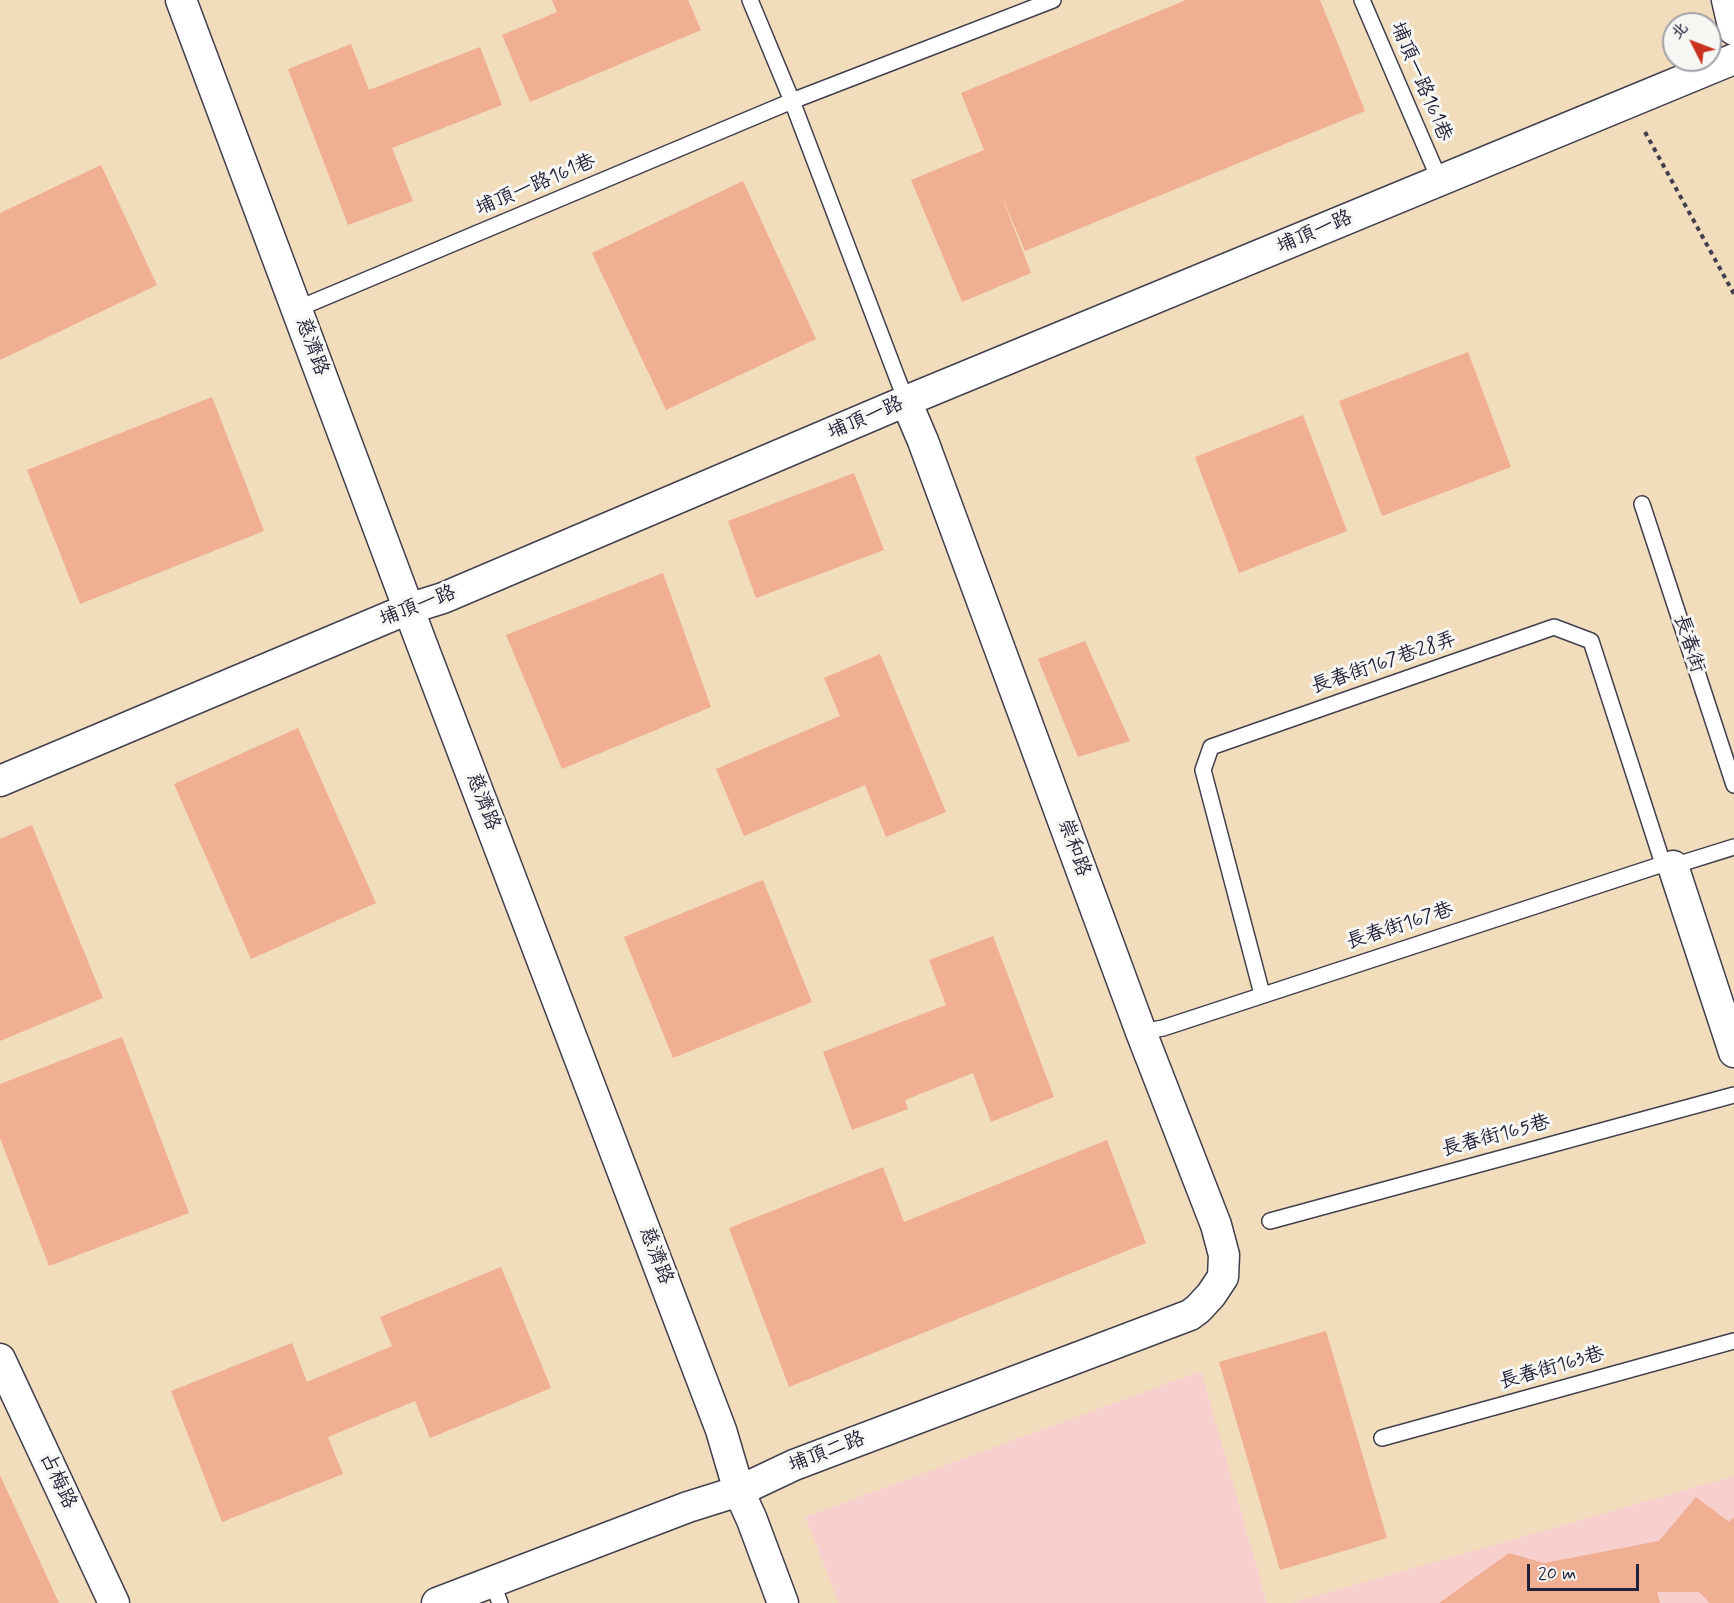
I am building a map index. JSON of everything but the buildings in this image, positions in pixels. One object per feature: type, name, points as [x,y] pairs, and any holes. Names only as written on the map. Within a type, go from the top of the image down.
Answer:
[{"type":"street","name":"慈濟路","points":[[182,0],[408,609],[721,1430],[739,1491],[783,1603]]},
{"type":"street","points":[[1727,0],[1734,30]]},
{"type":"street","name":"埔頂一路","points":[[0,782],[408,609],[443,598],[906,401],[1734,59]]},
{"type":"street","name":"崇和路","points":[[906,401],[928,452],[1141,1032],[1216,1225],[1224,1255],[1223,1277],[1211,1295]]},
{"type":"street","points":[[1668,865],[1732,1039]]},
{"type":"street","name":"埔頂二路","points":[[436,1603],[496,1593],[688,1507],[739,1491],[794,1465],[1190,1315],[1211,1295]]},
{"type":"street","name":"占梅路","points":[[0,1359],[114,1603]]},
{"type":"lane","points":[[750,0],[792,101],[906,401]]},
{"type":"lane","name":"埔頂一路161巷","points":[[297,309],[792,101],[1053,0]]},
{"type":"lane","name":"埔頂一路161巷","points":[[1362,0],[1440,181]]},
{"type":"lane","name":"長春街","points":[[1642,504],[1734,785]]},
{"type":"lane","name":"長春街167巷28弄","points":[[1262,994],[1203,770],[1211,747],[1554,627],[1591,641],[1668,865]]},
{"type":"lane","name":"長春街167巷","points":[[1141,1032],[1163,1028],[1262,994],[1668,865],[1734,847]]},
{"type":"lane","name":"長春街165巷","points":[[1270,1221],[1734,1095]]},
{"type":"lane","name":"長春街163巷","points":[[1382,1438],[1734,1341]]},
{"type":"path","points":[[1643,128],[1734,294]]},
{"type":"shaded area","points":[[1201,1371],[1267,1603],[839,1603],[805,1517]]},
{"type":"shaded area","points":[[1734,1476],[1734,1603],[1291,1603]]}]
